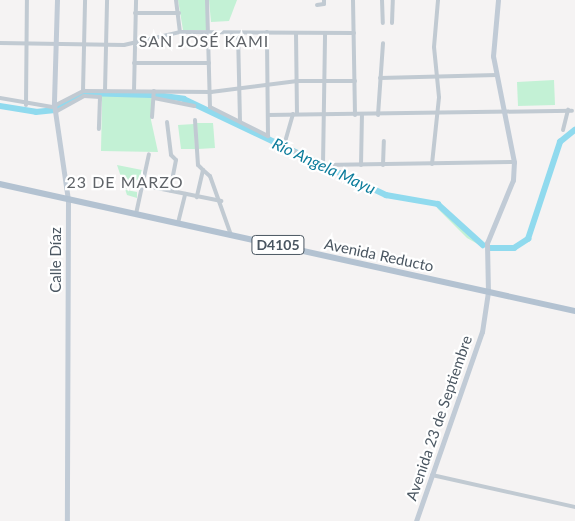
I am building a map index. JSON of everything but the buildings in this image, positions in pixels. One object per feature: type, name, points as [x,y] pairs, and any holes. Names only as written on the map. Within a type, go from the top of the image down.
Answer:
[{"type":"main road","name":"Calle Díaz","points":[[56,0],[57,108],[68,200],[67,521]]},
{"type":"main road","name":"Avenida 23 de Septiembre","points":[[416,521],[475,356],[488,292],[487,243],[511,188],[514,162],[493,46],[498,0]]},
{"type":"main road","name":"Avenida Reducto","points":[[0,184],[488,292]]},
{"type":"main road","name":"D4105","points":[[488,292],[575,311]]},
{"type":"street","points":[[26,105],[27,0]]},
{"type":"street","points":[[84,91],[86,0]]},
{"type":"street","points":[[105,91],[107,0]]},
{"type":"street","points":[[134,91],[136,0]]},
{"type":"street","points":[[176,0],[180,32]]},
{"type":"street","points":[[207,0],[210,33],[210,107],[268,136],[267,32]]},
{"type":"street","points":[[317,4],[324,4],[324,0]]},
{"type":"street","points":[[354,0],[355,115]]},
{"type":"street","points":[[382,0],[383,23]]},
{"type":"street","points":[[392,23],[393,0]]},
{"type":"street","points":[[432,164],[438,113],[438,0]]},
{"type":"street","points":[[136,13],[179,13]]},
{"type":"street","points":[[0,43],[106,45],[135,42],[180,32],[354,33]]},
{"type":"street","points":[[238,33],[240,121]]},
{"type":"street","points":[[296,33],[297,81],[295,114],[284,146],[323,165],[514,162]]},
{"type":"street","points":[[323,165],[326,115],[325,33]]},
{"type":"street","points":[[378,115],[383,43]]},
{"type":"street","points":[[134,63],[209,63]]},
{"type":"street","points":[[380,78],[497,75]]},
{"type":"street","points":[[57,108],[84,91],[211,92],[297,81],[355,80]]},
{"type":"street","points":[[152,117],[154,91]]},
{"type":"street","points":[[0,98],[26,105],[57,108],[84,96],[100,97],[99,129]]},
{"type":"street","points":[[154,98],[194,106]]},
{"type":"street","points":[[268,115],[378,115],[570,110],[563,130]]},
{"type":"street","points":[[361,165],[362,115]]},
{"type":"street","points":[[195,120],[198,165],[203,170],[221,202],[231,235]]},
{"type":"street","points":[[167,122],[171,155],[176,160],[170,190]]},
{"type":"street","points":[[384,141],[384,165]]},
{"type":"street","points":[[136,214],[149,154]]},
{"type":"street","points":[[197,197],[203,170]]},
{"type":"street","points":[[142,185],[221,202]]},
{"type":"street","points":[[178,223],[184,194]]},
{"type":"street","points":[[432,475],[575,508]]},
{"type":"green space","points":[[178,0],[206,0],[207,30],[183,30]]},
{"type":"green space","points":[[209,0],[237,0],[229,21],[211,22]]},
{"type":"green space","points":[[554,80],[555,105],[518,106],[517,82]]},
{"type":"green space","points":[[97,92],[152,93],[151,120],[158,152],[101,151],[102,102]]},
{"type":"green space","points":[[197,123],[213,123],[215,148],[198,149]]},
{"type":"green space","points":[[194,124],[195,149],[181,149],[178,125]]},
{"type":"green space","points":[[117,165],[142,170],[140,181],[129,178],[126,190],[137,192],[137,198],[127,195]]},
{"type":"green space","points":[[437,208],[451,216],[483,247],[467,238]]},
{"type":"waterway","name":"Río Angela Mayu","points":[[59,107],[84,93],[151,95]]},
{"type":"waterway","name":"Río Angela Mayu","points":[[157,95],[184,99],[386,195],[438,204],[483,245]]},
{"type":"waterway","name":"Río Angela Mayu","points":[[0,106],[36,112],[55,110]]},
{"type":"waterway","name":"Río Angela Mayu","points":[[489,248],[514,248],[528,239],[560,142],[575,130]]},
{"type":"district","name":"SAN JOSÉ KAMI","points":[[204,41]]},
{"type":"district","name":"23 DE MARZO","points":[[125,182]]}]
